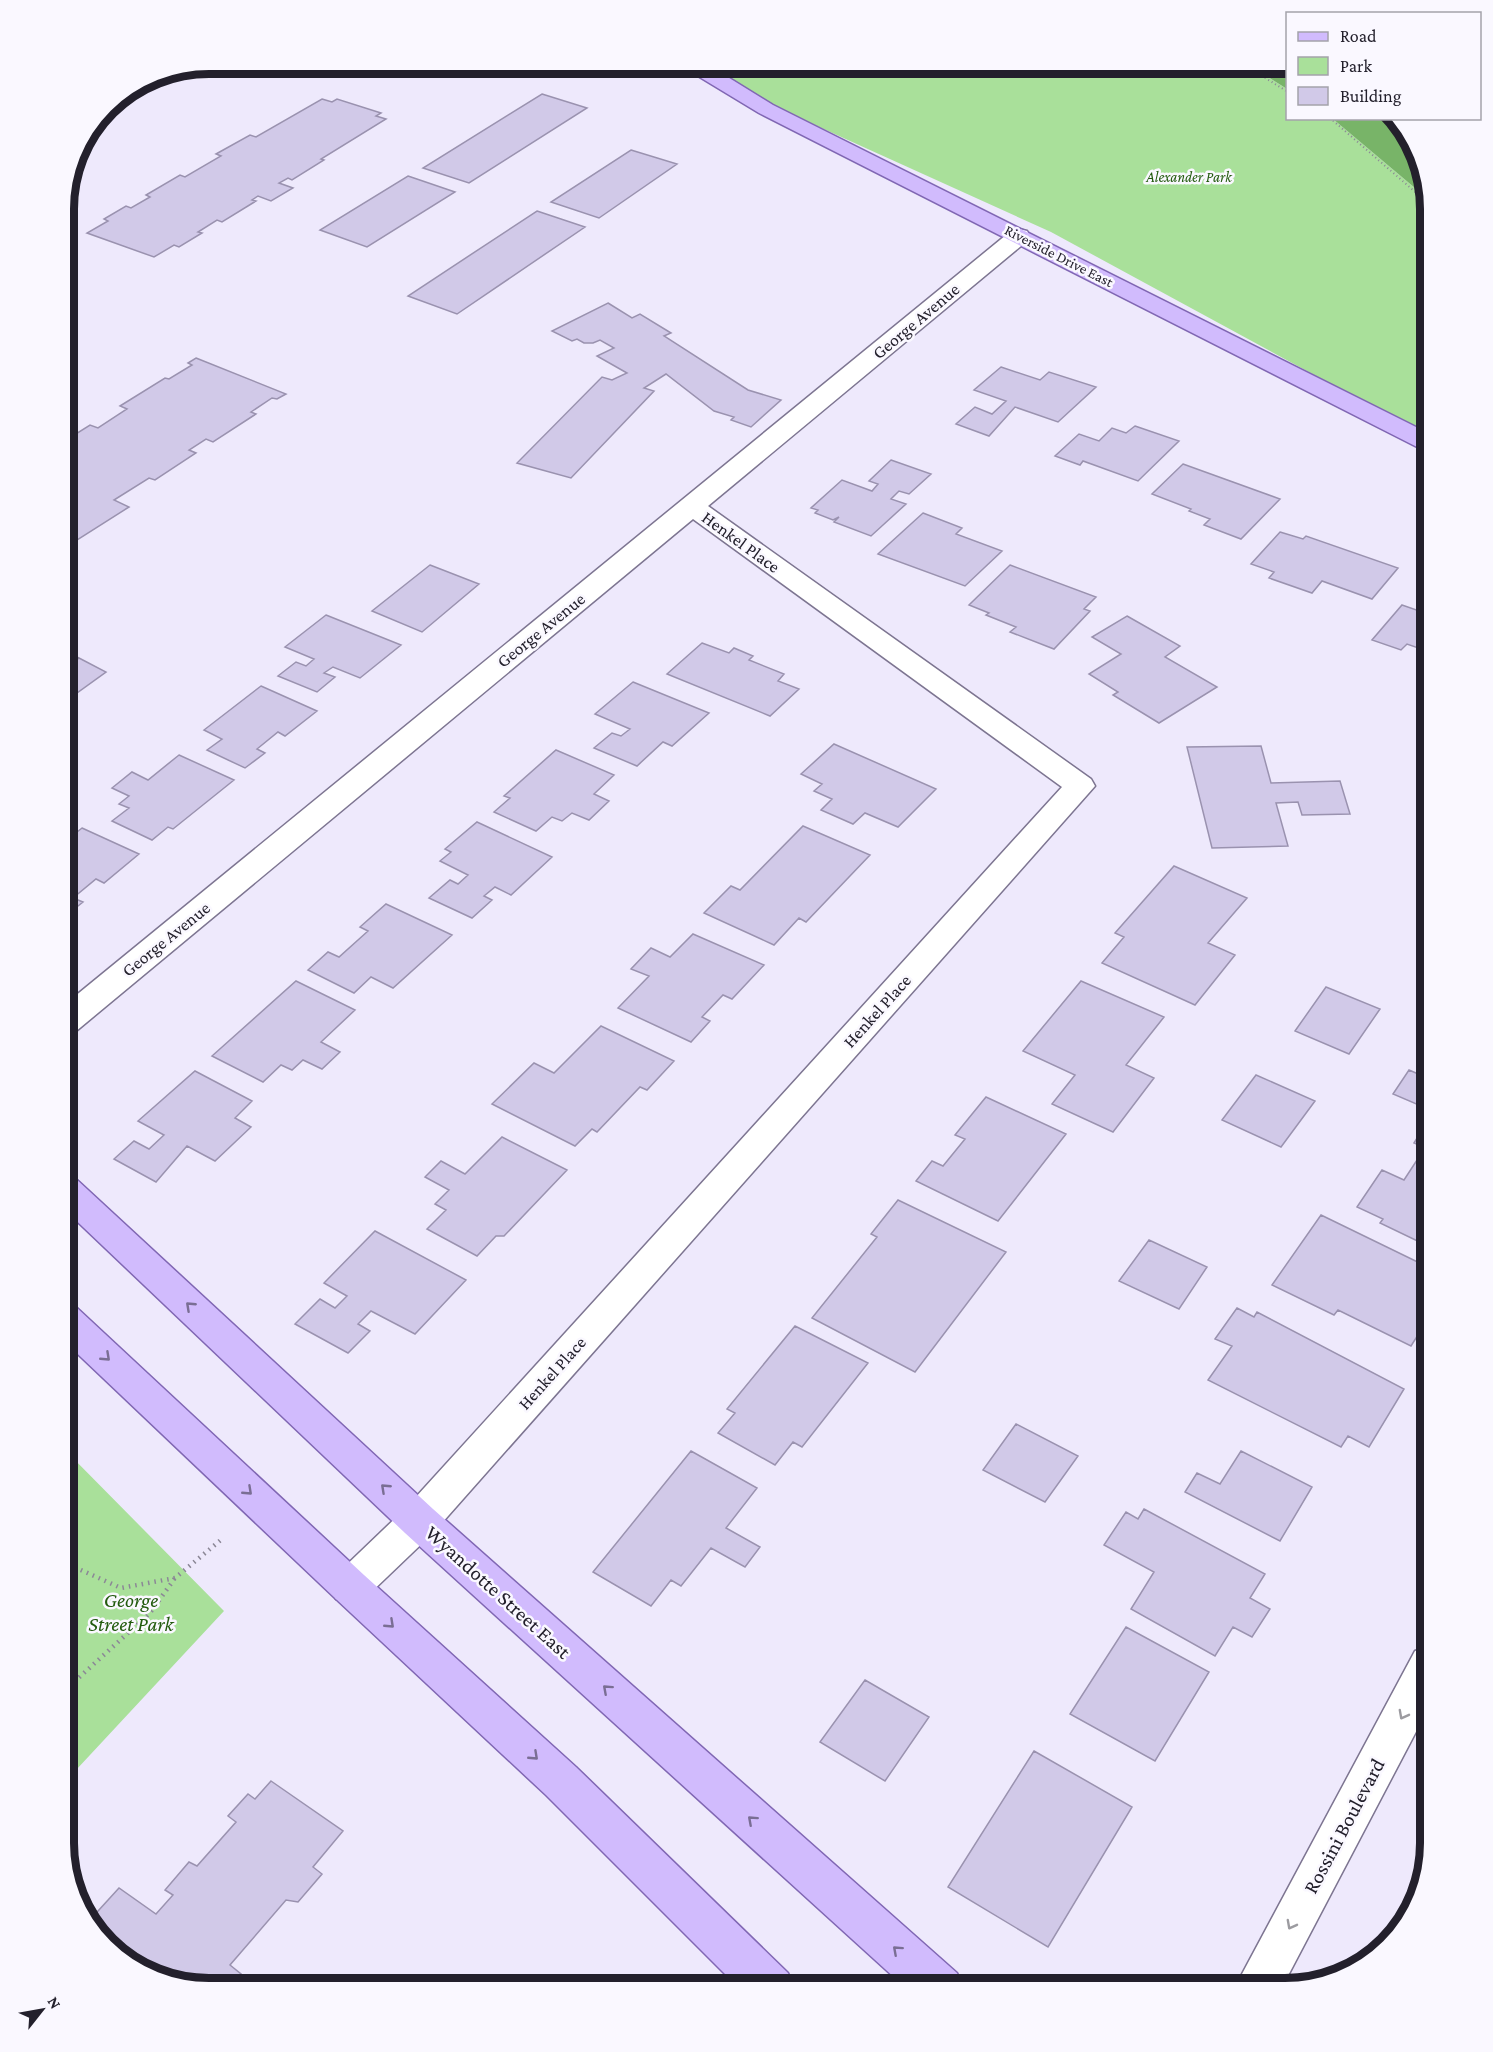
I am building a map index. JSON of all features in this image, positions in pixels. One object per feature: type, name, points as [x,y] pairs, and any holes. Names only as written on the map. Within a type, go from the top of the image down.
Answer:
[{"type":"main road","name":"Riverside Drive East","points":[[708,74],[766,109],[1420,439]]},
{"type":"main road","name":"Wyandotte Street East","points":[[74,1197],[419,1521],[929,1978]]},
{"type":"main road","points":[[74,1327],[350,1587],[561,1781],[761,1978]]},
{"type":"street","name":"George Avenue","points":[[74,1015],[1019,236]]},
{"type":"street","name":"Henkel Place","points":[[350,1587],[419,1521],[1080,786],[692,506]]},
{"type":"street","name":"Rossini Boulevard","points":[[1263,1978],[1420,1683]]},
{"type":"path","points":[[1258,74],[1286,91]]},
{"type":"path","points":[[1332,120],[1418,195]]},
{"type":"path","points":[[74,1682],[150,1613],[175,1578],[222,1539]]},
{"type":"path","points":[[74,1567],[121,1588],[175,1578]]},
{"type":"green space","name":"Alexander Park","points":[[721,74],[1263,74],[1286,88],[1286,120],[1334,120],[1418,191],[1420,208],[1420,428],[1353,396],[1051,232],[775,107]]},
{"type":"green space","name":"George Street Park","points":[[74,1459],[224,1611],[74,1772]]},
{"type":"shaded area","points":[[1263,74],[1286,74],[1286,88]]},
{"type":"shaded area","points":[[1334,120],[1386,120],[1409,157],[1418,191]]},
{"type":"building","points":[[542,94],[587,108],[469,183],[423,168]]},
{"type":"building","points":[[322,99],[332,102],[337,99],[381,113],[376,116],[386,119],[321,159],[324,160],[292,180],[288,178],[279,183],[293,188],[271,201],[258,196],[252,200],[256,201],[222,222],[217,220],[198,232],[202,233],[179,247],[174,245],[154,257],[87,233],[108,221],[104,219],[126,206],[131,208],[150,197],[146,195],[180,175],[185,177],[221,156],[216,154],[250,135],[256,137]]},
{"type":"building","points":[[631,150],[677,164],[599,218],[551,202]]},
{"type":"building","points":[[408,176],[455,192],[367,247],[320,230]]},
{"type":"building","points":[[537,211],[585,227],[457,314],[408,296]]},
{"type":"building","points":[[608,303],[632,318],[640,314],[671,333],[664,336],[748,390],[781,400],[751,427],[731,420],[734,417],[714,411],[666,374],[644,388],[654,391],[571,478],[517,463],[602,377],[612,380],[627,373],[597,356],[614,348],[600,340],[593,343],[584,343],[577,339],[572,341],[552,331]]},
{"type":"building","points":[[196,358],[286,394],[277,399],[272,398],[251,412],[256,414],[213,442],[206,439],[189,450],[196,453],[155,480],[149,478],[114,500],[129,507],[74,542],[74,435],[90,425],[98,428],[127,409],[120,406],[165,378],[169,379],[192,365],[188,363]]},
{"type":"building","points":[[1001,367],[1040,380],[1049,372],[1096,387],[1058,422],[1015,407],[989,436],[956,424],[975,407],[992,414],[1006,401],[974,390]]},
{"type":"building","points":[[1135,426],[1179,441],[1138,481],[1083,461],[1080,465],[1055,456],[1079,434],[1099,441],[1112,428],[1126,433]]},
{"type":"building","points":[[891,460],[931,474],[909,494],[899,491],[891,499],[906,504],[871,536],[834,522],[839,517],[833,520],[815,513],[818,510],[811,508],[842,480],[872,491],[878,484],[869,481]]},
{"type":"building","points":[[1183,464],[1280,499],[1241,539],[1204,525],[1210,519],[1189,511],[1191,509],[1152,494]]},
{"type":"building","points":[[923,513],[962,528],[956,534],[1002,551],[965,586],[878,554]]},
{"type":"building","points":[[1280,532],[1303,539],[1306,536],[1398,568],[1372,599],[1322,581],[1312,593],[1269,578],[1274,572],[1251,564]]},
{"type":"building","points":[[430,565],[479,584],[422,632],[372,611]]},
{"type":"building","points":[[1010,565],[1096,597],[1084,609],[1090,611],[1054,649],[1010,632],[1016,627],[986,615],[989,613],[969,605]]},
{"type":"building","points":[[1402,605],[1420,611],[1420,649],[1407,644],[1401,650],[1372,640]]},
{"type":"building","points":[[326,615],[401,645],[360,678],[333,667],[324,673],[335,677],[317,692],[278,676],[296,662],[306,666],[314,659],[285,647]]},
{"type":"building","points":[[1127,616],[1180,646],[1165,657],[1217,687],[1159,723],[1113,695],[1118,692],[1089,674],[1121,654],[1092,637]]},
{"type":"building","points":[[702,643],[729,653],[734,648],[753,656],[749,660],[784,674],[778,681],[799,689],[770,716],[667,674]]},
{"type":"building","points":[[79,658],[106,672],[74,695],[74,661]]},
{"type":"building","points":[[633,682],[709,713],[672,746],[663,742],[637,766],[594,748],[612,733],[621,736],[630,729],[595,714]]},
{"type":"building","points":[[261,686],[317,711],[285,736],[278,732],[257,749],[265,753],[245,768],[207,750],[222,739],[204,730]]},
{"type":"building","points":[[834,744],[936,789],[898,827],[865,813],[853,824],[821,810],[832,799],[814,791],[822,784],[801,774]]},
{"type":"building","points":[[1261,746],[1271,783],[1340,781],[1350,814],[1302,815],[1298,802],[1276,803],[1288,846],[1212,848],[1187,747]]},
{"type":"building","points":[[556,750],[614,775],[594,794],[609,801],[589,820],[572,813],[562,821],[552,817],[536,831],[494,812],[510,798],[504,796]]},
{"type":"building","points":[[179,755],[234,780],[173,829],[168,827],[152,840],[112,821],[129,808],[119,804],[129,796],[112,788],[132,772],[148,780]]},
{"type":"building","points":[[477,822],[552,857],[511,895],[495,887],[484,896],[492,900],[472,918],[429,898],[450,880],[458,884],[468,875],[440,861],[451,852],[445,849]]},
{"type":"building","points":[[803,826],[870,855],[806,922],[799,918],[774,945],[704,913],[731,886],[740,890]]},
{"type":"building","points":[[82,828],[139,854],[104,883],[96,879],[74,897],[74,834]]},
{"type":"building","points":[[1174,866],[1247,898],[1208,943],[1235,955],[1195,1005],[1102,963],[1124,937],[1115,933]]},
{"type":"building","points":[[74,898],[83,902],[74,909]]},
{"type":"building","points":[[386,904],[452,935],[393,988],[371,977],[354,993],[308,970],[328,952],[339,957],[368,931],[360,927]]},
{"type":"building","points":[[693,934],[764,965],[732,999],[723,995],[702,1017],[710,1021],[691,1042],[618,1008],[649,976],[631,969],[651,948],[670,957]]},
{"type":"building","points":[[296,981],[355,1010],[321,1042],[340,1052],[322,1069],[303,1060],[292,1070],[281,1065],[263,1082],[212,1056]]},
{"type":"building","points":[[1081,981],[1164,1017],[1126,1065],[1154,1078],[1113,1132],[1052,1104],[1075,1075],[1023,1051]]},
{"type":"building","points":[[1326,987],[1380,1009],[1349,1054],[1295,1031]]},
{"type":"building","points":[[601,1026],[674,1061],[647,1090],[640,1087],[597,1132],[592,1129],[575,1146],[492,1104],[534,1063],[554,1073]]},
{"type":"building","points":[[1409,1070],[1420,1075],[1420,1105],[1393,1094]]},
{"type":"building","points":[[195,1071],[252,1101],[235,1118],[251,1127],[215,1161],[187,1146],[156,1182],[114,1159],[134,1141],[149,1149],[164,1135],[138,1121]]},
{"type":"building","points":[[1256,1075],[1315,1101],[1281,1147],[1222,1120]]},
{"type":"building","points":[[986,1097],[1066,1134],[998,1221],[916,1181],[932,1161],[943,1166],[965,1139],[955,1135]]},
{"type":"building","points":[[1420,1133],[1420,1146],[1414,1143]]},
{"type":"building","points":[[502,1137],[567,1170],[504,1236],[496,1236],[477,1256],[427,1229],[446,1210],[435,1204],[449,1190],[425,1177],[441,1161],[465,1174]]},
{"type":"building","points":[[1420,1157],[1420,1242],[1380,1223],[1383,1219],[1357,1207],[1382,1170],[1404,1180]]},
{"type":"building","points":[[898,1200],[1006,1252],[915,1372],[812,1318],[877,1237],[871,1234]]},
{"type":"building","points":[[1321,1215],[1420,1263],[1420,1332],[1411,1346],[1338,1310],[1334,1315],[1272,1285]]},
{"type":"building","points":[[375,1231],[466,1280],[415,1334],[371,1311],[358,1324],[370,1331],[348,1353],[295,1324],[320,1299],[335,1308],[347,1296],[324,1283]]},
{"type":"building","points":[[1149,1240],[1207,1267],[1179,1309],[1119,1281]]},
{"type":"building","points":[[1237,1308],[1254,1317],[1257,1312],[1404,1389],[1369,1447],[1348,1436],[1341,1447],[1208,1380],[1232,1346],[1215,1339]]},
{"type":"building","points":[[795,1326],[868,1363],[802,1447],[793,1442],[775,1465],[718,1433],[735,1413],[727,1409]]},
{"type":"building","points":[[1016,1424],[1078,1456],[1045,1502],[983,1470]]},
{"type":"building","points":[[691,1451],[757,1488],[726,1528],[760,1547],[745,1567],[711,1548],[681,1586],[671,1580],[651,1606],[593,1572]]},
{"type":"building","points":[[1241,1451],[1312,1487],[1280,1541],[1185,1492],[1197,1473],[1220,1484]]},
{"type":"building","points":[[1144,1509],[1265,1574],[1250,1598],[1270,1609],[1252,1637],[1233,1627],[1215,1656],[1131,1609],[1154,1572],[1104,1545],[1126,1512],[1138,1519]]},
{"type":"building","points":[[1126,1627],[1209,1672],[1155,1761],[1070,1714]]},
{"type":"building","points":[[865,1680],[929,1717],[885,1781],[820,1742]]},
{"type":"building","points":[[1034,1751],[1132,1807],[1048,1947],[948,1887]]},
{"type":"building","points":[[271,1781],[343,1831],[313,1867],[322,1874],[298,1902],[286,1900],[230,1965],[241,1974],[238,1978],[199,1978],[165,1971],[133,1956],[107,1933],[94,1915],[119,1888],[156,1914],[173,1895],[165,1890],[189,1862],[197,1866],[236,1822],[228,1816],[248,1794],[255,1799]]}]
